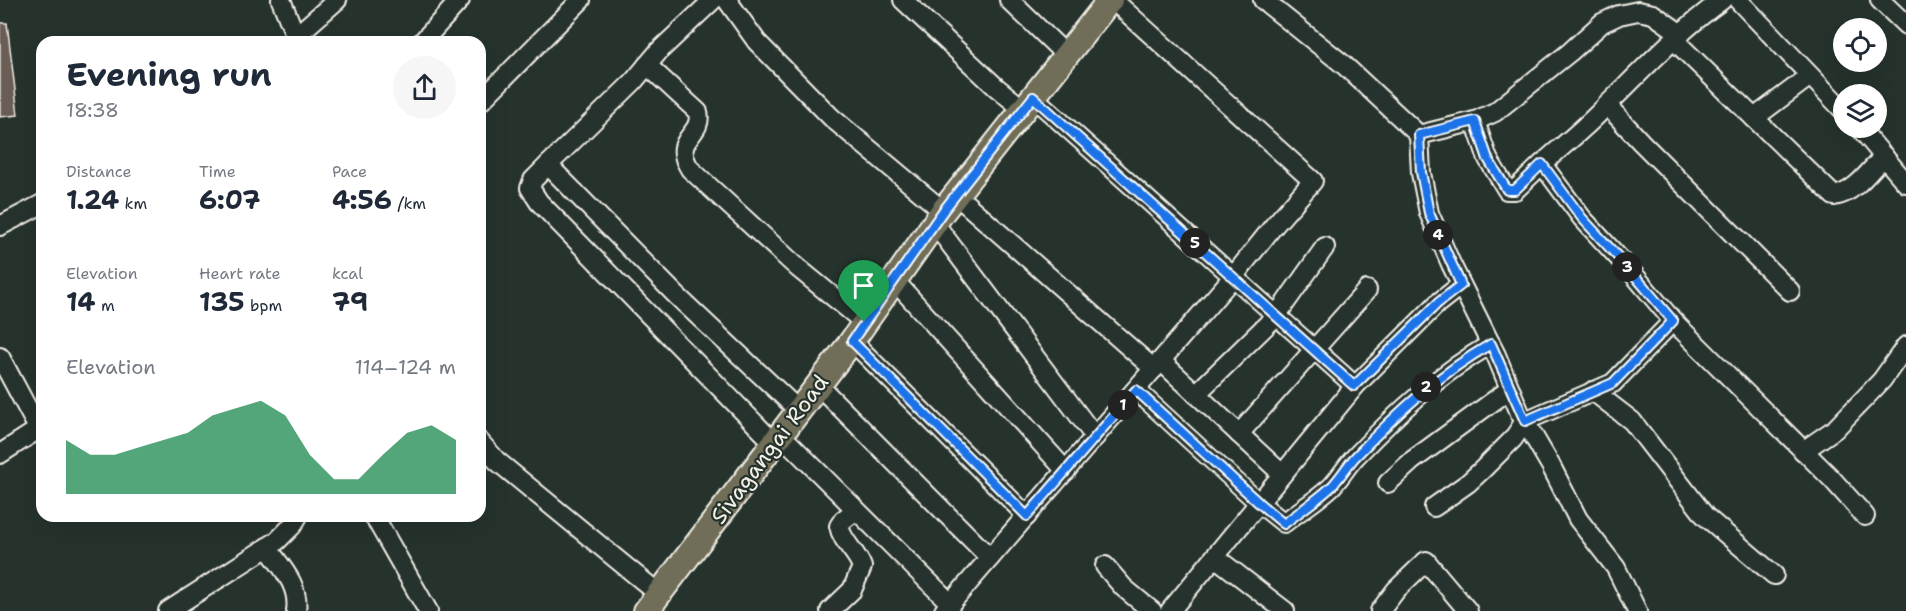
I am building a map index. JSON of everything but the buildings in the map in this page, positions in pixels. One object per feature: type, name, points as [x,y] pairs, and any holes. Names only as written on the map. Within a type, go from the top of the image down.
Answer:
[{"type":"main road","name":"Sivagangai Road","points":[[652,602],[858,332],[945,210],[1112,0]]},
{"type":"street","points":[[281,0],[296,36]]},
{"type":"street","points":[[300,36],[337,0]]},
{"type":"street","points":[[427,36],[460,0]]},
{"type":"street","points":[[486,96],[580,0]]},
{"type":"street","points":[[713,0],[659,51],[633,82],[533,180],[530,188],[539,202],[777,438],[856,510],[947,607],[1136,390],[1313,181],[1112,0]]},
{"type":"street","points":[[727,0],[757,42],[832,118],[945,210],[1196,394],[1282,474]]},
{"type":"street","points":[[903,0],[996,87],[1028,103],[1233,277],[1354,386]]},
{"type":"street","points":[[1009,0],[1066,55]]},
{"type":"street","points":[[1263,0],[1344,65],[1419,135],[1421,172],[1429,213],[1461,285],[1491,344],[1525,421],[1578,519],[1616,567],[1637,611]]},
{"type":"street","points":[[1475,121],[1488,159],[1507,190],[1515,190],[1677,37],[1722,0]]},
{"type":"street","points":[[1738,0],[1833,100]]},
{"type":"street","points":[[1880,0],[1906,25]]},
{"type":"street","points":[[1419,135],[1475,121],[1495,112],[1602,23],[1619,15],[1638,11],[1653,14],[1834,196],[1852,189],[1884,156]]},
{"type":"street","points":[[647,65],[698,111],[700,118],[683,147],[682,153],[690,169],[798,268],[1027,516]]},
{"type":"street","points":[[1754,118],[1810,76]]},
{"type":"street","points":[[1607,105],[1790,291]]},
{"type":"street","points":[[1869,138],[1906,183]]},
{"type":"street","points":[[1542,164],[1582,218],[1673,321],[1803,450],[1865,516]]},
{"type":"street","points":[[548,165],[685,304],[798,410]]},
{"type":"street","points":[[0,226],[36,207]]},
{"type":"street","points":[[945,210],[1095,437]]},
{"type":"street","points":[[1196,394],[1276,316],[1325,247]]},
{"type":"street","points":[[895,281],[1066,471]]},
{"type":"street","points":[[1178,608],[1215,557],[1354,386],[1438,303],[1461,285]]},
{"type":"street","points":[[1239,434],[1367,290]]},
{"type":"street","points":[[1434,507],[1482,470],[1513,439],[1525,421],[1613,383],[1673,321]]},
{"type":"street","points":[[1136,390],[1284,524],[1331,487],[1355,456],[1424,389],[1460,362],[1491,344]]},
{"type":"street","points":[[1803,450],[1835,429],[1882,380],[1906,346]]},
{"type":"street","points":[[0,357],[36,422]]},
{"type":"street","points":[[818,385],[990,558]]},
{"type":"street","points":[[1388,483],[1413,460],[1510,389]]},
{"type":"street","points":[[1593,392],[1632,421],[1705,516],[1774,575]]},
{"type":"street","points":[[0,454],[36,432]]},
{"type":"street","points":[[486,449],[652,602]]},
{"type":"street","points":[[830,611],[852,590],[862,567],[859,558],[840,533],[839,526],[856,510]]},
{"type":"street","points":[[168,611],[277,541],[294,522]]},
{"type":"street","points":[[377,522],[428,611]]},
{"type":"street","points":[[267,547],[293,584],[298,598],[296,611]]},
{"type":"street","points":[[1215,557],[1285,611]]},
{"type":"street","points":[[1380,611],[1396,590],[1426,561],[1468,611]]},
{"type":"street","points":[[1105,566],[1124,588],[1152,611]]},
{"type":"route","points":[[1033,97],[1354,386],[1438,303],[1461,285],[1429,213],[1421,172],[1419,135],[1475,121],[1488,159],[1507,190],[1515,190],[1542,164],[1582,218],[1673,321],[1613,383],[1525,421],[1491,344],[1460,362],[1424,389],[1355,456],[1331,487],[1284,524],[1136,390],[1027,516],[852,341],[864,322],[943,211],[1033,97]]}]
